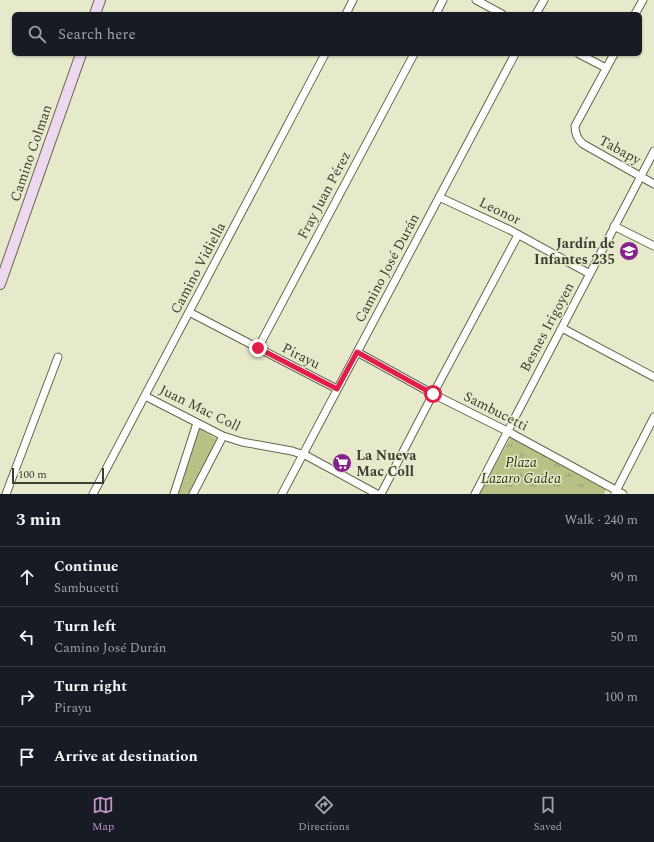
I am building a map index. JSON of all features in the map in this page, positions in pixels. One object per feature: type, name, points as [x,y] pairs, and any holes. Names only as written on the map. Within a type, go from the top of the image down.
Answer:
[{"type":"street","points":[[96,12],[100,0]]},
{"type":"street","points":[[347,12],[353,0]]},
{"type":"street","points":[[437,12],[443,0]]},
{"type":"street","points":[[476,0],[498,12]]},
{"type":"street","points":[[537,12],[544,0]]},
{"type":"street","points":[[636,12],[643,0]]},
{"type":"street","name":"Camino Colman","points":[[0,284],[80,56]]},
{"type":"street","name":"Camino Vidiella","points":[[93,494],[324,56]]},
{"type":"street","name":"Fray Juan Pérez","points":[[258,348],[413,56]]},
{"type":"street","name":"Camino José Durán","points":[[282,494],[513,56]]},
{"type":"street","points":[[583,56],[606,68],[613,56]]},
{"type":"street","name":"Tabapy","points":[[606,68],[575,126],[576,136],[583,144],[654,184]]},
{"type":"street","name":"Besnes Irigoyen","points":[[475,494],[654,151]]},
{"type":"street","name":"Leonor","points":[[439,197],[518,235],[590,274]]},
{"type":"street","points":[[614,226],[654,246]]},
{"type":"street","points":[[381,494],[518,235]]},
{"type":"street","name":"Pirayu","points":[[189,312],[337,389]]},
{"type":"street","points":[[562,328],[654,377]]},
{"type":"street","name":"Sambucetti","points":[[357,352],[433,394],[507,431],[618,493]]},
{"type":"street","points":[[6,494],[58,357]]},
{"type":"street","name":"Juan Mac Coll","points":[[145,396],[223,436],[242,442],[292,451],[303,455],[377,494]]},
{"type":"street","points":[[618,493],[654,417]]},
{"type":"street","points":[[174,494],[197,423]]},
{"type":"street","points":[[193,494],[223,436]]},
{"type":"green space","points":[[200,429],[218,440],[191,494],[176,494],[198,430]]},
{"type":"green space","name":"Plaza Lazaro Gadea","points":[[511,437],[606,489],[604,494],[479,494]]},
{"type":"place","name":"Jardín de Infantes 235","points":[[629,251]]},
{"type":"place","name":"La Nueva Mac Coll","points":[[342,463]]},
{"type":"route","points":[[258,348],[337,389],[357,352],[433,394]]}]
